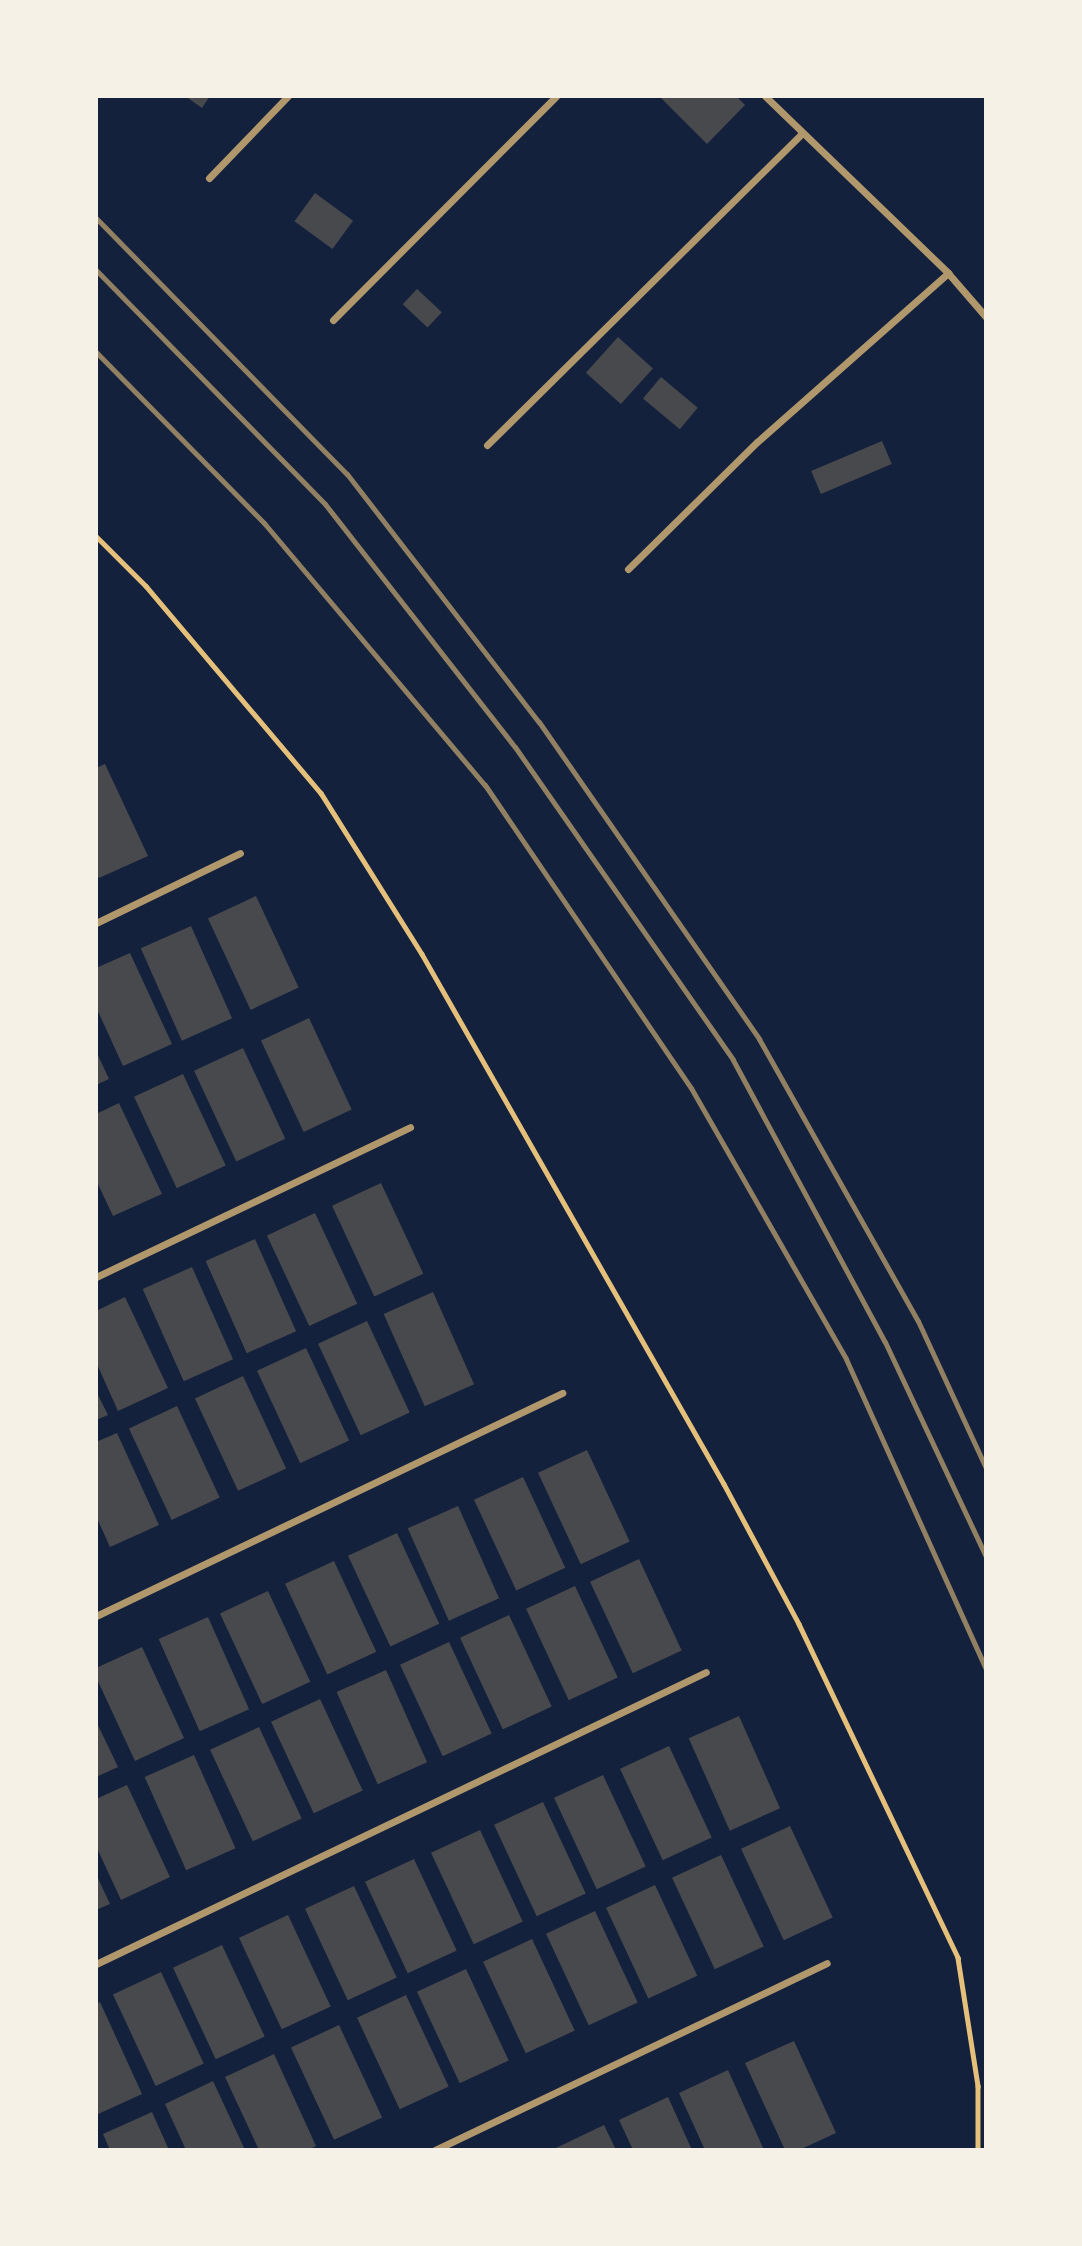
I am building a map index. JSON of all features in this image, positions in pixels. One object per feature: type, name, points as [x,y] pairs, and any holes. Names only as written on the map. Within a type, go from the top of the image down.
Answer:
[{"type":"street","points":[[209,178],[288,96]]},
{"type":"street","points":[[333,320],[556,96]]},
{"type":"street","points":[[765,96],[948,273],[986,317]]},
{"type":"street","points":[[487,445],[802,133]]},
{"type":"street","points":[[628,569],[757,442],[948,273]]},
{"type":"street","points":[[96,923],[240,853]]},
{"type":"street","points":[[96,1277],[410,1127]]},
{"type":"street","points":[[96,1616],[562,1393]]},
{"type":"street","points":[[96,1964],[706,1672]]},
{"type":"street","points":[[435,2150],[827,1963]]},
{"type":"path","points":[[96,536],[146,586],[321,793],[422,954],[724,1484],[799,1624],[958,1958],[978,2085],[978,2150]]},
{"type":"building","points":[[185,96],[210,96],[202,108]]},
{"type":"building","points":[[659,96],[736,96],[745,105],[707,144]]},
{"type":"building","points":[[315,193],[353,221],[332,249],[294,221]]},
{"type":"building","points":[[417,289],[442,312],[428,328],[403,304]]},
{"type":"building","points":[[618,337],[653,368],[621,404],[586,373]]},
{"type":"building","points":[[661,377],[698,408],[680,429],[643,398]]},
{"type":"building","points":[[882,441],[892,464],[821,494],[811,471]]},
{"type":"building","points":[[105,764],[148,856],[99,878],[96,872],[96,768]]},
{"type":"building","points":[[256,896],[299,988],[251,1010],[208,918]]},
{"type":"building","points":[[191,926],[232,1018],[182,1041],[141,948]]},
{"type":"building","points":[[130,953],[172,1044],[123,1066],[96,1007],[96,968]]},
{"type":"building","points":[[309,1018],[352,1110],[304,1132],[261,1040]]},
{"type":"building","points":[[243,1048],[285,1139],[236,1161],[194,1071]]},
{"type":"building","points":[[96,1051],[109,1079],[96,1085]]},
{"type":"building","points":[[183,1074],[226,1166],[177,1188],[134,1097]]},
{"type":"building","points":[[119,1103],[162,1194],[113,1216],[96,1180],[96,1114]]},
{"type":"building","points":[[381,1183],[423,1274],[374,1296],[332,1206]]},
{"type":"building","points":[[315,1213],[357,1304],[309,1326],[267,1235]]},
{"type":"building","points":[[255,1239],[296,1331],[247,1353],[206,1261]]},
{"type":"building","points":[[192,1267],[233,1359],[184,1381],[143,1289]]},
{"type":"building","points":[[433,1292],[474,1384],[425,1406],[384,1314]]},
{"type":"building","points":[[125,1297],[168,1388],[118,1411],[96,1362],[96,1311]]},
{"type":"building","points":[[367,1321],[410,1413],[361,1435],[318,1344]]},
{"type":"building","points":[[306,1348],[349,1440],[300,1463],[257,1371]]},
{"type":"building","points":[[243,1376],[286,1468],[238,1491],[195,1398]]},
{"type":"building","points":[[96,1391],[108,1415],[96,1420]]},
{"type":"building","points":[[177,1406],[220,1498],[172,1520],[129,1428]]},
{"type":"building","points":[[117,1433],[159,1525],[110,1547],[96,1516],[96,1442]]},
{"type":"building","points":[[587,1450],[630,1542],[581,1564],[538,1473]]},
{"type":"building","points":[[523,1477],[565,1568],[516,1590],[474,1500]]},
{"type":"building","points":[[458,1506],[499,1598],[449,1621],[408,1528]]},
{"type":"building","points":[[397,1533],[439,1624],[390,1646],[348,1556]]},
{"type":"building","points":[[639,1559],[682,1651],[633,1673],[590,1582]]},
{"type":"building","points":[[334,1561],[376,1652],[327,1674],[285,1584]]},
{"type":"building","points":[[575,1586],[618,1678],[569,1700],[526,1609]]},
{"type":"building","points":[[268,1591],[310,1682],[262,1704],[220,1613]]},
{"type":"building","points":[[509,1615],[552,1707],[503,1729],[460,1638]]},
{"type":"building","points":[[208,1617],[249,1709],[200,1731],[159,1639]]},
{"type":"building","points":[[449,1642],[492,1734],[443,1756],[400,1665]]},
{"type":"building","points":[[142,1647],[184,1738],[135,1761],[96,1677],[96,1668]]},
{"type":"building","points":[[386,1670],[427,1762],[378,1784],[337,1692]]},
{"type":"building","points":[[320,1699],[363,1791],[314,1813],[271,1722]]},
{"type":"building","points":[[739,1716],[780,1808],[730,1831],[689,1738]]},
{"type":"building","points":[[96,1721],[118,1767],[96,1777]]},
{"type":"building","points":[[259,1727],[302,1819],[253,1841],[210,1750]]},
{"type":"building","points":[[669,1746],[712,1838],[663,1860],[620,1769]]},
{"type":"building","points":[[194,1755],[235,1848],[186,1870],[145,1777]]},
{"type":"building","points":[[603,1775],[646,1867],[597,1889],[554,1798]]},
{"type":"building","points":[[127,1785],[170,1877],[121,1900],[96,1846],[96,1799]]},
{"type":"building","points":[[543,1802],[586,1894],[537,1916],[494,1825]]},
{"type":"building","points":[[790,1826],[833,1918],[784,1940],[741,1849]]},
{"type":"building","points":[[480,1830],[523,1922],[474,1944],[431,1853]]},
{"type":"building","points":[[721,1855],[764,1947],[715,1969],[672,1878]]},
{"type":"building","points":[[414,1859],[457,1951],[408,1973],[365,1882]]},
{"type":"building","points":[[96,1874],[110,1904],[96,1910]]},
{"type":"building","points":[[655,1885],[697,1976],[648,1998],[606,1908]]},
{"type":"building","points":[[354,1886],[397,1978],[348,2000],[305,1909]]},
{"type":"building","points":[[595,1911],[638,2003],[589,2025],[546,1934]]},
{"type":"building","points":[[288,1915],[331,2007],[282,2029],[239,1938]]},
{"type":"building","points":[[532,1939],[575,2031],[526,2053],[483,1962]]},
{"type":"building","points":[[222,1945],[265,2037],[216,2059],[173,1968]]},
{"type":"building","points":[[466,1969],[509,2061],[460,2083],[417,1992]]},
{"type":"building","points":[[161,1972],[204,2064],[156,2086],[113,1994]]},
{"type":"building","points":[[406,1995],[449,2087],[400,2109],[357,2018]]},
{"type":"building","points":[[100,2002],[142,2094],[96,2115],[96,2004]]},
{"type":"building","points":[[339,2025],[382,2117],[334,2140],[291,2047]]},
{"type":"building","points":[[794,2041],[836,2133],[799,2150],[785,2150],[745,2063]]},
{"type":"building","points":[[274,2054],[316,2146],[308,2150],[259,2150],[225,2077]]},
{"type":"building","points":[[728,2070],[764,2150],[705,2150],[679,2093]]},
{"type":"building","points":[[213,2081],[245,2150],[186,2150],[165,2104]]},
{"type":"building","points":[[668,2097],[692,2150],[633,2150],[619,2120]]},
{"type":"building","points":[[152,2112],[169,2150],[110,2150],[103,2134]]},
{"type":"building","points":[[604,2125],[616,2150],[557,2150],[556,2148]]},
{"type":"railway","points":[[96,218],[347,474],[539,722],[759,1039],[918,1321],[986,1468]]},
{"type":"railway","points":[[96,270],[325,504],[515,747],[733,1060],[885,1342],[986,1557]]},
{"type":"railway","points":[[96,352],[264,523],[485,785],[691,1088],[846,1359],[986,1669]]}]
